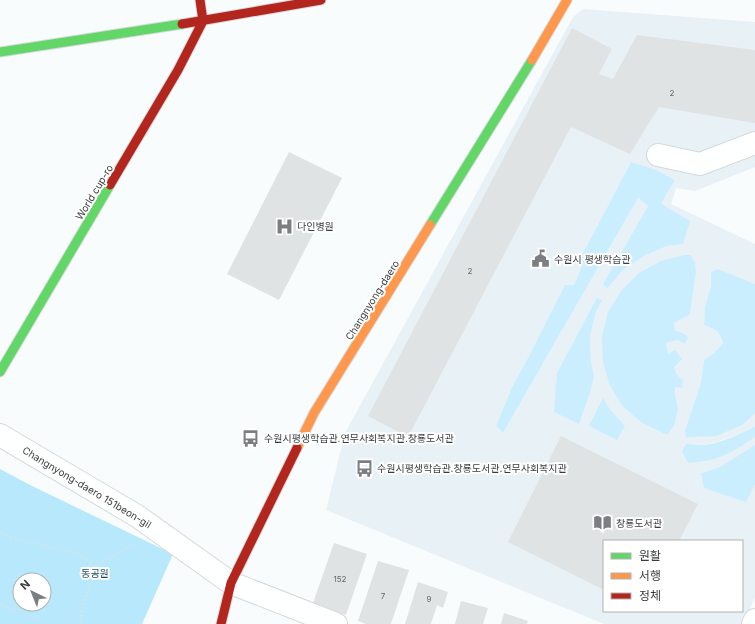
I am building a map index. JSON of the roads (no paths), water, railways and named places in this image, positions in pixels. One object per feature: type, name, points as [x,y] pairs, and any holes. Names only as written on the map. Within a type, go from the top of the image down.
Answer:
[{"type":"street","points":[[200,0],[203,21]]},
{"type":"street","points":[[0,52],[203,21],[322,0]]},
{"type":"street","name":"Changnyong-daero","points":[[220,624],[231,583],[314,413],[544,42],[567,0]]},
{"type":"street","name":"World cup-ro","points":[[0,372],[178,70],[203,21]]},
{"type":"street","points":[[658,155],[700,164],[755,143]]},
{"type":"street","name":"Changnyong-daero 151beon-gil","points":[[0,435],[137,516],[231,583],[336,624]]},
{"type":"street","points":[[754,624],[755,620]]},
{"type":"place","name":"다인병원","points":[[284,226]]},
{"type":"place","name":"수원시 평생학습관","points":[[541,259]]},
{"type":"place","name":"수원시평생학습관.연무사회복지관.창룡도서관","points":[[251,438]]},
{"type":"place","name":"수원시평생학습관.창룡도서관.연무사회복지관","points":[[364,468]]},
{"type":"place","name":"창룡도서관","points":[[603,523]]},
{"type":"park label","name":"동공원","points":[[95,573]]}]
